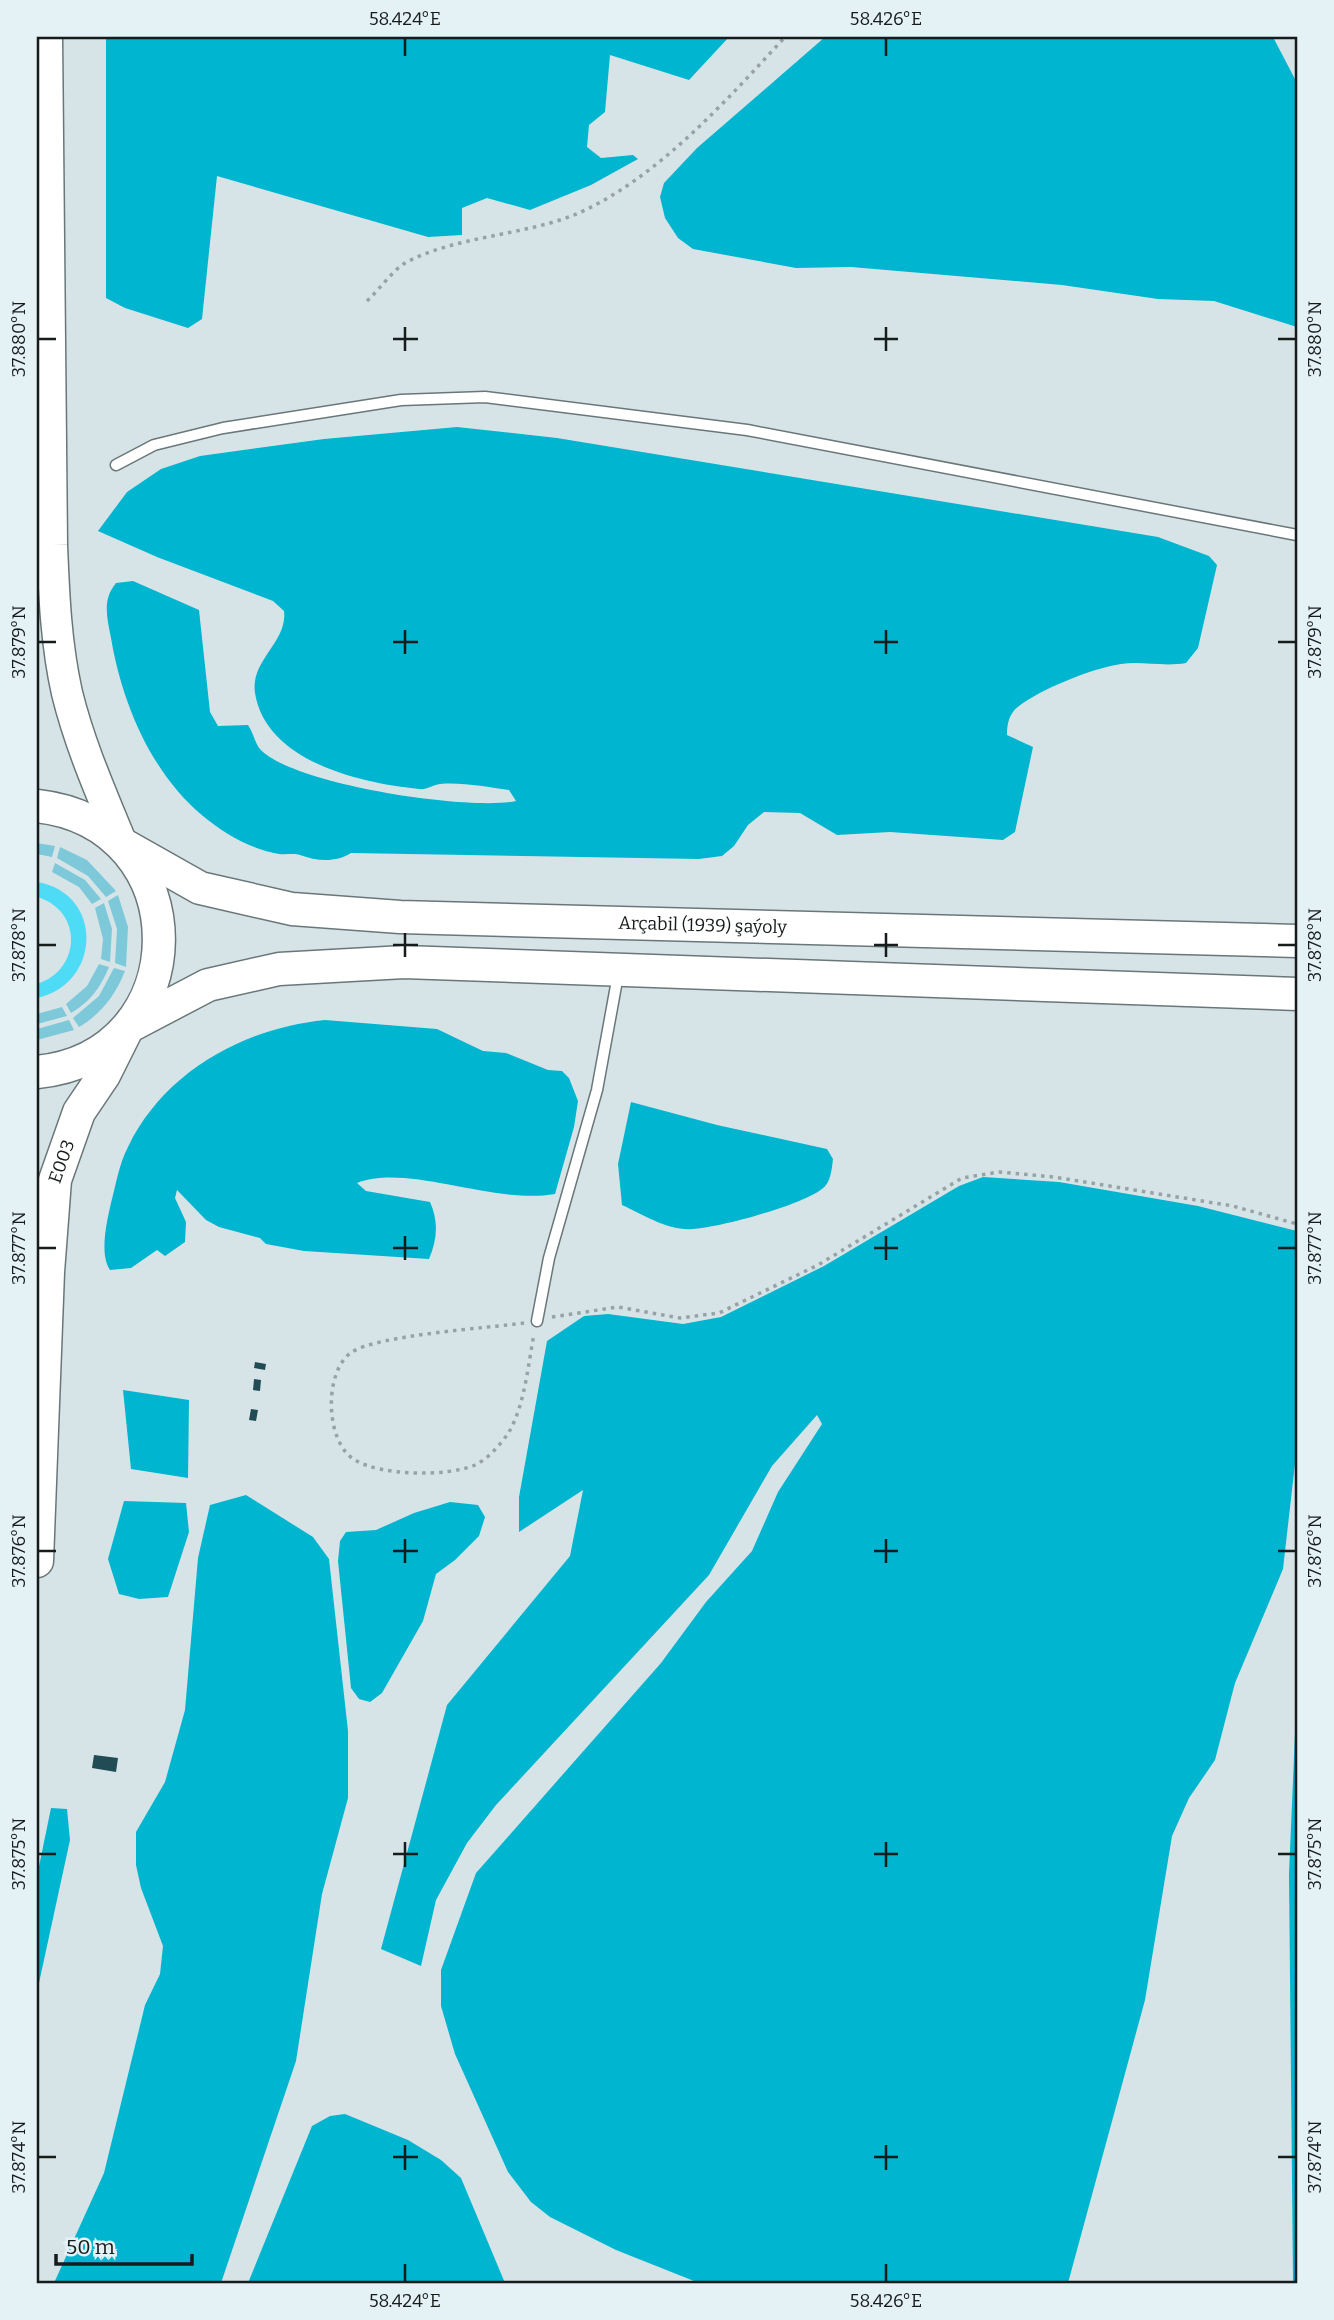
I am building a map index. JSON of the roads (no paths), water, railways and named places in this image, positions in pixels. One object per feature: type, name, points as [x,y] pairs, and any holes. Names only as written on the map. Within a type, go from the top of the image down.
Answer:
[{"type":"highway","points":[[37,806],[59,809],[93,822],[122,844],[146,877],[159,915],[160,955],[149,993],[128,1027]]},
{"type":"highway","name":"Arçabil (1939) şaýoly","points":[[122,844],[200,888],[292,909],[400,917],[1297,941]]},
{"type":"highway","points":[[37,1072],[59,1070],[97,1054],[128,1027],[208,985],[279,969],[404,962],[620,967],[1297,994]]},
{"type":"highway","name":"E003","points":[[37,1562],[48,1272],[55,1180],[79,1112],[104,1075],[128,1027]]},
{"type":"main road","points":[[47,37],[55,625],[67,692],[81,744],[122,844]]},
{"type":"lane","points":[[116,465],[154,444],[223,428],[401,400],[485,397],[747,430],[1297,535]]},
{"type":"lane","points":[[537,1321],[549,1258],[597,1090],[620,967]]}]
